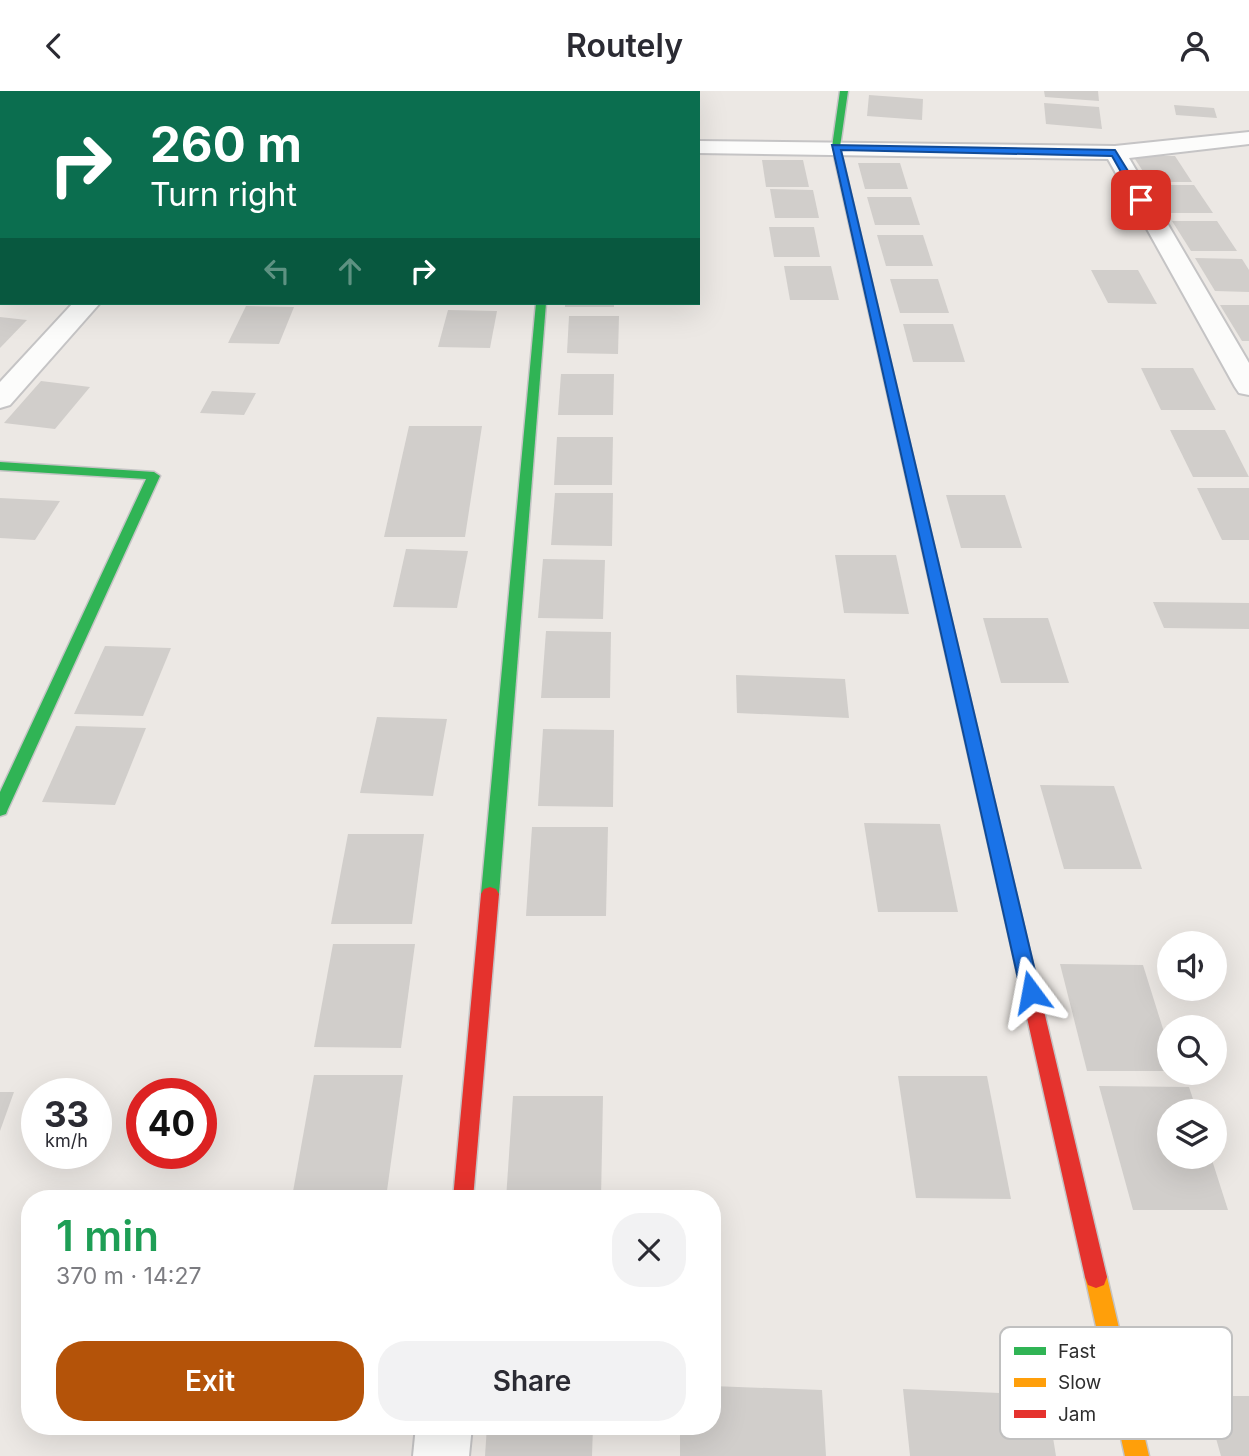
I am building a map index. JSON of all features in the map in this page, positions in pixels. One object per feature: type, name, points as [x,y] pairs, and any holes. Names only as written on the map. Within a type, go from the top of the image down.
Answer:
[{"type":"street","points":[[844,91],[836,147],[1108,1327]]},
{"type":"street","points":[[700,146],[1115,153],[1249,138]]},
{"type":"street","points":[[1115,153],[1249,387]]},
{"type":"street","points":[[0,400],[85,305]]},
{"type":"street","points":[[464,1190],[541,305]]},
{"type":"street","points":[[0,466],[154,476],[0,809]]},
{"type":"street","points":[[441,1456],[442,1435]]},
{"type":"building","points":[[1044,91],[1098,91],[1099,101],[1045,97]]},
{"type":"building","points":[[869,95],[923,99],[922,120],[867,116]]},
{"type":"building","points":[[1044,103],[1099,107],[1102,129],[1046,124]]},
{"type":"building","points":[[1174,105],[1214,108],[1217,118],[1176,115]]},
{"type":"building","points":[[1133,156],[1175,156],[1192,182],[1150,182]]},
{"type":"building","points":[[762,160],[803,160],[809,187],[766,187]]},
{"type":"building","points":[[858,163],[900,163],[908,189],[865,189]]},
{"type":"building","points":[[1152,185],[1194,185],[1213,213],[1169,213]]},
{"type":"building","points":[[770,189],[813,190],[819,218],[775,218]]},
{"type":"building","points":[[867,197],[911,197],[920,225],[875,225]]},
{"type":"building","points":[[1172,221],[1217,221],[1237,251],[1191,251]]},
{"type":"building","points":[[769,227],[814,227],[820,257],[774,257]]},
{"type":"building","points":[[877,235],[923,235],[933,266],[886,266]]},
{"type":"building","points":[[1195,258],[1242,259],[1249,270],[1249,292],[1215,291]]},
{"type":"building","points":[[784,266],[831,266],[839,300],[790,300]]},
{"type":"building","points":[[1091,270],[1138,270],[1157,304],[1108,303]]},
{"type":"building","points":[[890,279],[938,279],[949,313],[900,313]]},
{"type":"building","points":[[565,305],[614,305],[614,307]]},
{"type":"building","points":[[1220,305],[1249,305],[1249,341],[1242,341]]},
{"type":"building","points":[[246,306],[294,307],[279,344],[228,343]]},
{"type":"building","points":[[448,310],[497,311],[490,348],[438,347]]},
{"type":"building","points":[[569,316],[619,316],[618,354],[567,353]]},
{"type":"building","points":[[0,317],[27,320],[0,348]]},
{"type":"building","points":[[903,324],[953,324],[965,362],[913,362]]},
{"type":"building","points":[[1141,368],[1193,368],[1216,410],[1161,410]]},
{"type":"building","points":[[561,374],[614,374],[613,415],[558,415]]},
{"type":"building","points":[[41,381],[90,387],[55,429],[4,423]]},
{"type":"building","points":[[212,391],[256,393],[244,415],[200,413]]},
{"type":"building","points":[[409,426],[482,426],[465,537],[384,537]]},
{"type":"building","points":[[1170,430],[1225,430],[1249,477],[1193,477]]},
{"type":"building","points":[[557,437],[613,437],[612,485],[554,485]]},
{"type":"building","points":[[1197,488],[1249,488],[1249,540],[1222,540]]},
{"type":"building","points":[[555,493],[613,493],[612,546],[551,545]]},
{"type":"building","points":[[946,495],[1005,495],[1022,548],[961,548]]},
{"type":"building","points":[[0,498],[60,501],[35,540],[0,538]]},
{"type":"building","points":[[406,549],[468,551],[457,608],[393,607]]},
{"type":"building","points":[[835,555],[896,555],[909,614],[844,613]]},
{"type":"building","points":[[543,559],[605,560],[603,619],[538,618]]},
{"type":"building","points":[[1153,602],[1249,603],[1249,629],[1164,628]]},
{"type":"building","points":[[983,618],[1048,618],[1069,683],[1001,683]]},
{"type":"building","points":[[546,631],[611,632],[610,698],[541,698]]},
{"type":"building","points":[[105,646],[171,648],[143,716],[74,714]]},
{"type":"building","points":[[736,675],[845,679],[849,718],[737,713]]},
{"type":"building","points":[[377,717],[447,719],[433,796],[360,793]]},
{"type":"building","points":[[76,726],[146,728],[115,805],[42,802]]},
{"type":"building","points":[[543,729],[614,730],[613,807],[538,806]]},
{"type":"building","points":[[1040,785],[1114,786],[1142,869],[1064,869]]},
{"type":"building","points":[[864,823],[940,824],[958,912],[878,912]]},
{"type":"building","points":[[532,827],[608,827],[606,916],[526,916]]},
{"type":"building","points":[[348,834],[424,834],[412,924],[331,924]]},
{"type":"building","points":[[333,944],[415,944],[401,1048],[314,1047]]},
{"type":"building","points":[[1060,964],[1143,965],[1159,1015],[1157,1071],[1087,1071]]},
{"type":"building","points":[[314,1075],[403,1075],[387,1190],[293,1190]]},
{"type":"building","points":[[898,1076],[987,1076],[1011,1199],[916,1198]]},
{"type":"building","points":[[1099,1086],[1189,1087],[1193,1099],[1157,1099],[1157,1169],[1215,1169],[1228,1210],[1133,1210]]},
{"type":"building","points":[[0,1092],[14,1092],[0,1131]]},
{"type":"building","points":[[513,1096],[603,1096],[601,1190],[507,1190]]},
{"type":"building","points":[[721,1386],[822,1390],[826,1456],[680,1456],[680,1435],[721,1435]]},
{"type":"building","points":[[903,1389],[1000,1393],[1000,1439],[1053,1439],[1056,1456],[910,1456]]},
{"type":"building","points":[[1232,1396],[1249,1396],[1249,1456],[1221,1456],[1216,1439],[1232,1439]]},
{"type":"building","points":[[486,1435],[593,1435],[592,1456],[485,1456]]},
{"type":"traffic: fast","points":[[844,91],[836,147],[1026,973]]},
{"type":"traffic: fast","points":[[490,894],[541,305]]},
{"type":"traffic: fast","points":[[0,466],[154,476],[0,809]]},
{"type":"traffic: slow","points":[[1096,1277],[1107,1327]]},
{"type":"traffic: slow","points":[[1133,1439],[1137,1456]]},
{"type":"traffic: jam","points":[[464,1190],[490,894]]},
{"type":"traffic: jam","points":[[1026,973],[1096,1277]]},
{"type":"route","points":[[1031,992],[836,147],[1115,153],[1141,200]]}]
